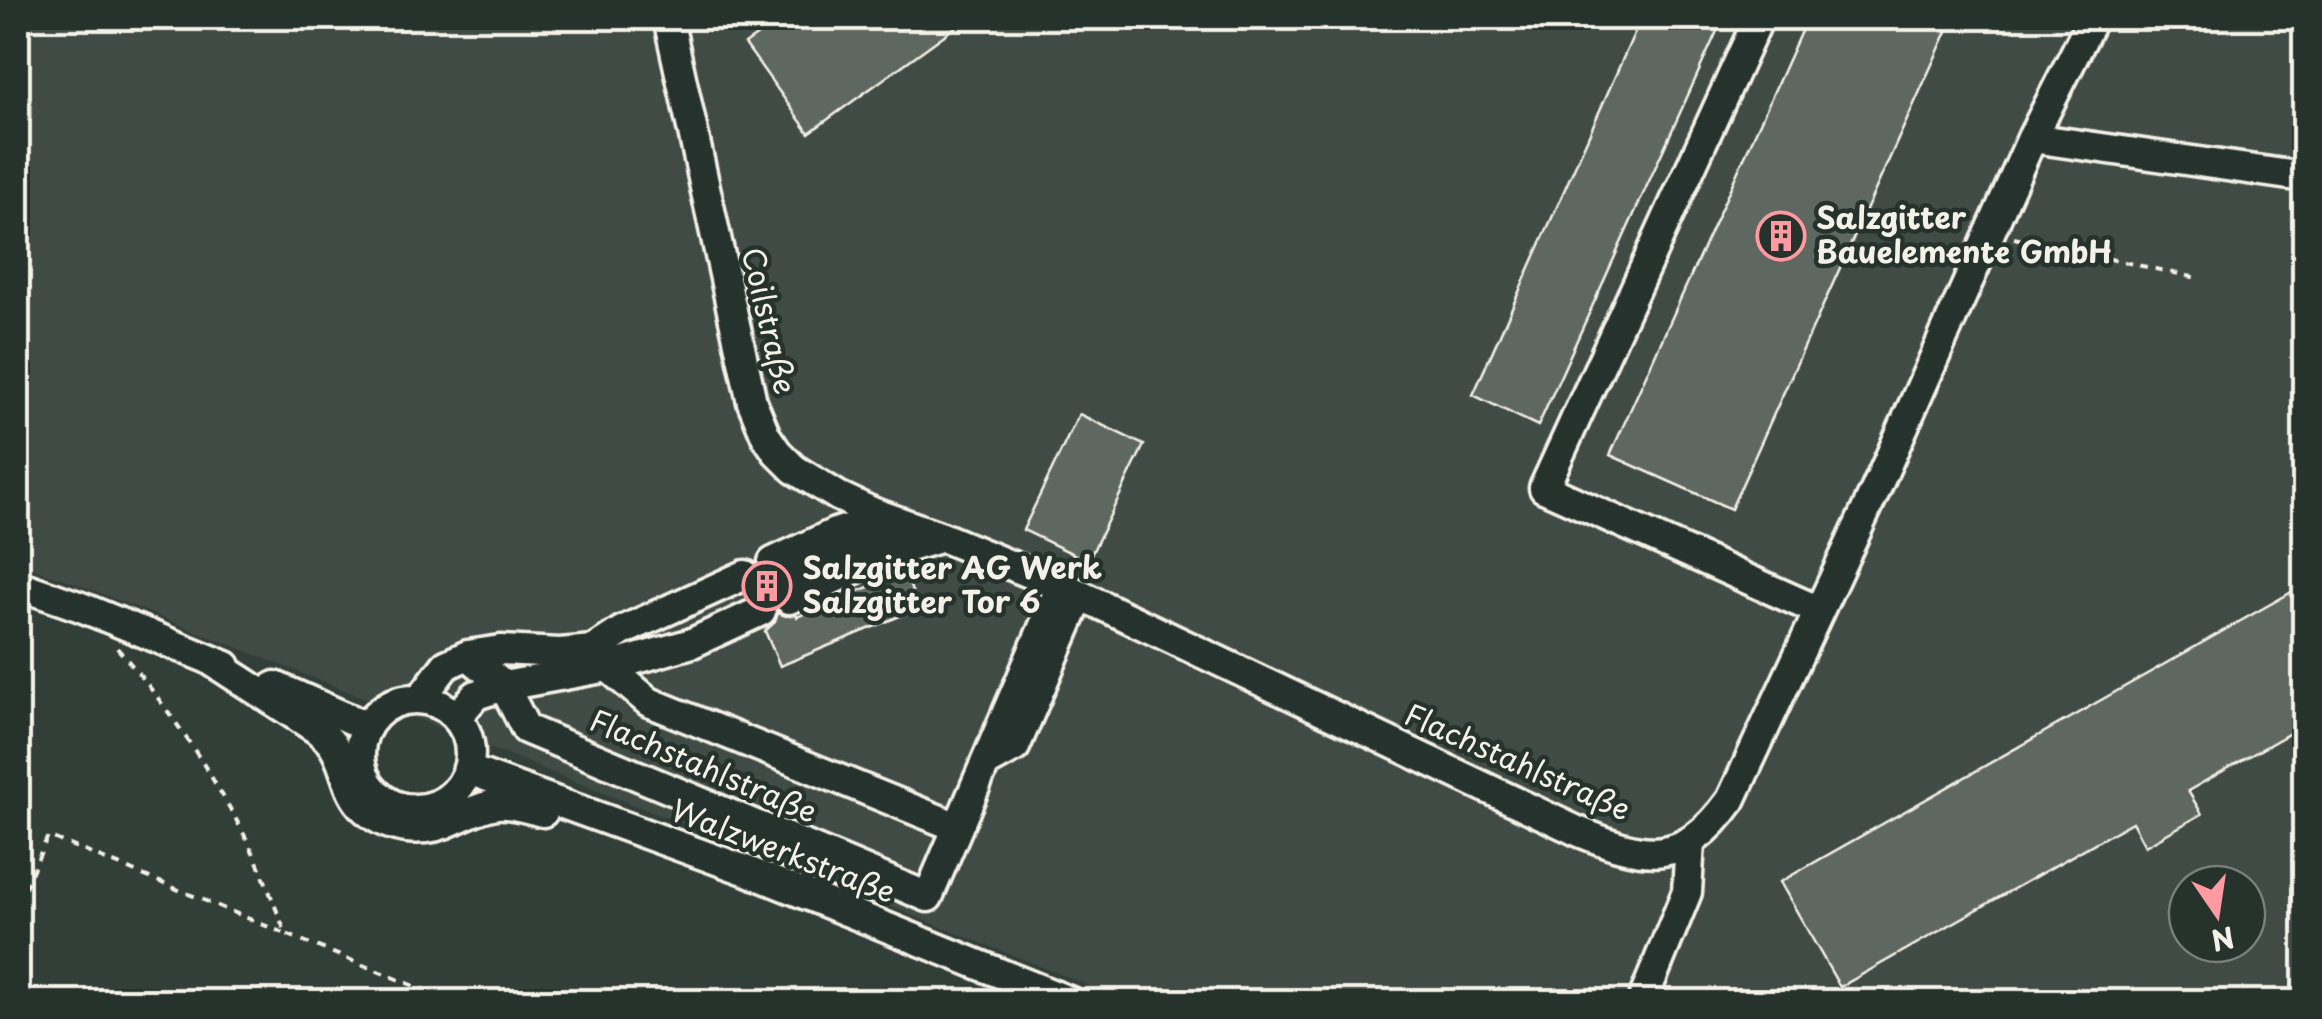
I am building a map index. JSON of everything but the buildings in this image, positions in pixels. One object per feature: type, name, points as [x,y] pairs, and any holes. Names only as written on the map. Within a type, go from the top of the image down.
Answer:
[{"type":"street","name":"Coilstraße","points":[[668,18],[740,354],[752,402],[766,436],[810,480],[838,496],[942,537]]},
{"type":"street","points":[[1759,18],[1544,488],[1819,611]]},
{"type":"street","points":[[1642,1002],[1688,892],[1690,842],[1731,800],[2032,138],[2093,18]]},
{"type":"street","points":[[2032,138],[2304,177]]},
{"type":"street","points":[[895,520],[781,580],[942,537]]},
{"type":"street","name":"Flachstahlstraße","points":[[942,537],[1070,590],[1575,830],[1612,845],[1656,852],[1690,842]]},
{"type":"street","points":[[18,585],[81,607],[366,726]]},
{"type":"street","name":"Flachstahlstraße","points":[[468,655],[504,686],[526,729],[928,897],[986,763],[1016,747],[1070,590]]},
{"type":"street","points":[[458,716],[476,695],[504,686],[601,658],[692,643],[753,592],[622,631],[601,658]]},
{"type":"street","points":[[420,699],[446,665],[468,655],[501,650],[601,658]]},
{"type":"street","name":"Flachstahlstraße","points":[[601,658],[648,702],[957,827]]},
{"type":"street","points":[[210,660],[318,730],[332,744],[354,798],[366,811],[400,827],[420,829],[450,822],[474,810],[502,803],[671,842]]},
{"type":"street","points":[[420,699],[439,704],[458,716],[469,738],[471,754],[460,786],[447,800],[430,808],[411,809],[393,805],[377,795],[360,763],[360,744],[366,726],[378,712],[394,702],[420,699]]},
{"type":"street","name":"Walzwerkstraße","points":[[468,770],[671,842],[1072,1002]]},
{"type":"path","points":[[1990,233],[2198,278]]},
{"type":"path","points":[[106,635],[144,678],[198,757],[251,848],[286,934]]},
{"type":"path","points":[[18,903],[48,836],[454,1002]]},
{"type":"shaded area","points":[[18,18],[2304,18],[2304,1001],[1128,1001],[62,578],[18,564]]},
{"type":"tunnel","points":[[753,592],[781,580]]},
{"type":"place","name":"Salzgitter Bauelemente GmbH","points":[[1781,236]]},
{"type":"place","name":"Salzgitter AG Werk Salzgitter Tor 6","points":[[767,586]]}]
